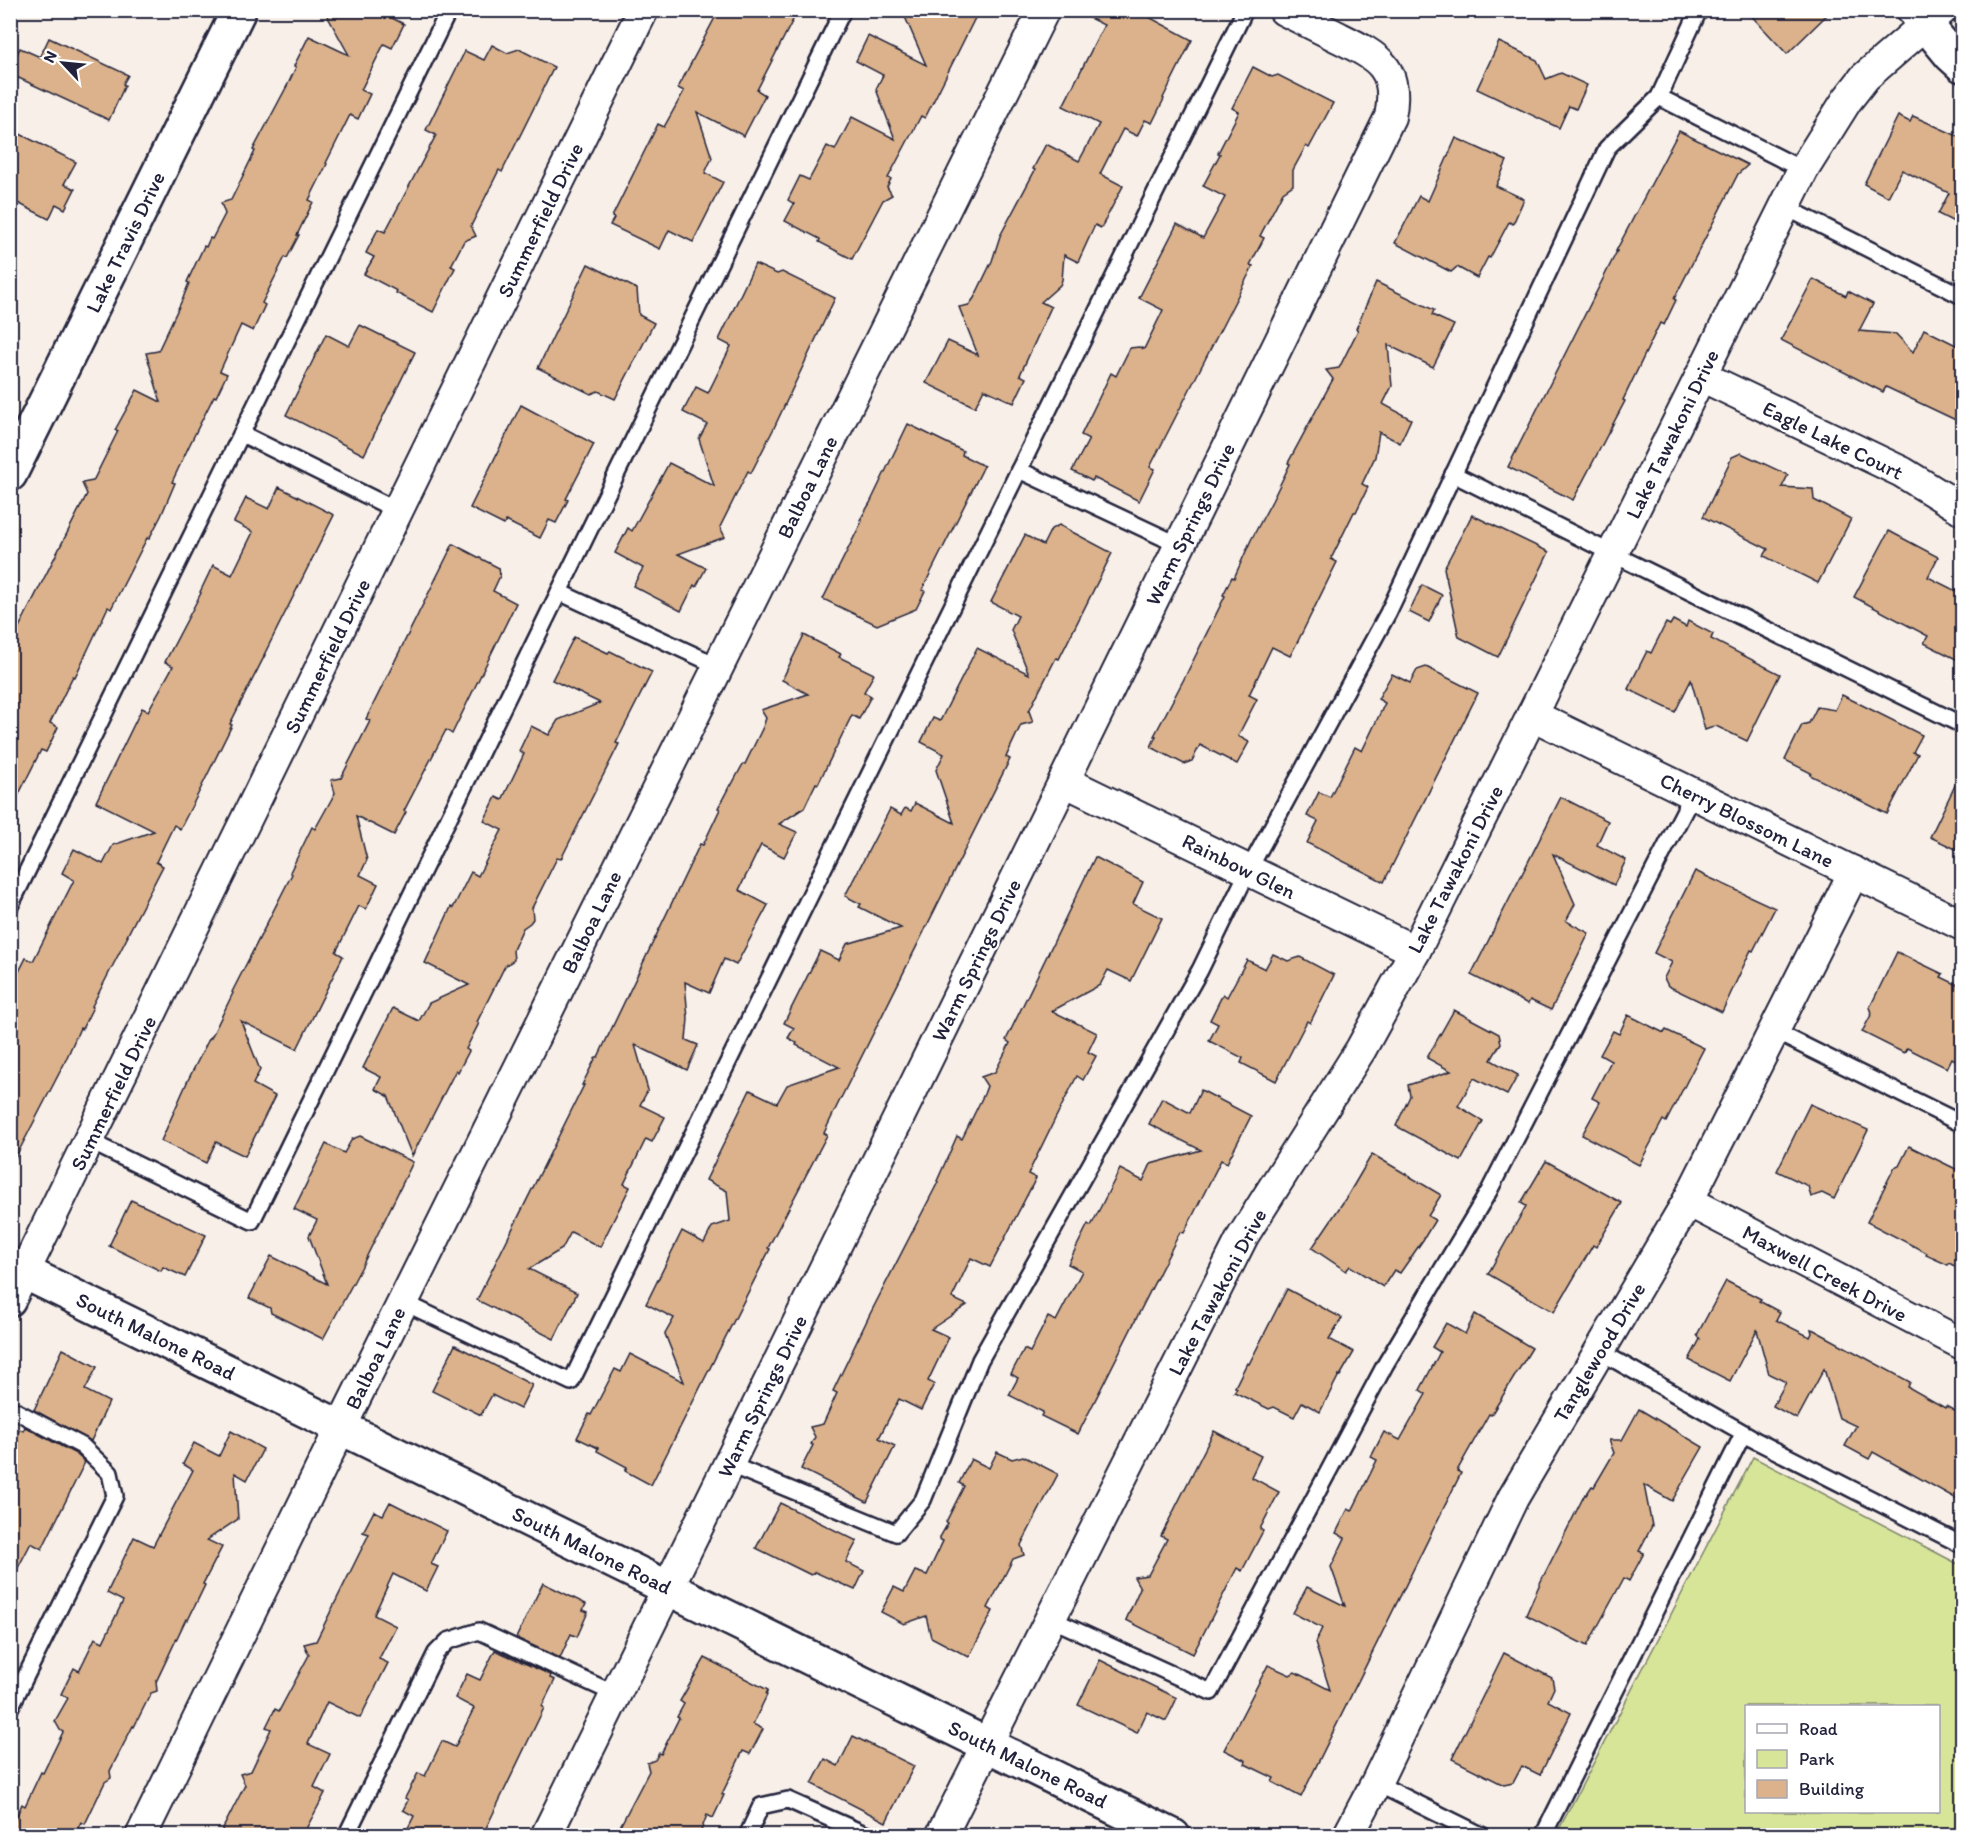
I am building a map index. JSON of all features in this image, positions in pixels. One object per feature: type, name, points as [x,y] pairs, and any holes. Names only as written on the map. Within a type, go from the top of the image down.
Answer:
[{"type":"street","name":"Lake Travis Drive","points":[[10,474],[239,10]]},
{"type":"street","name":"Summerfield Drive","points":[[10,1301],[18,1269],[89,1141],[643,10]]},
{"type":"street","name":"Balboa Lane","points":[[141,1836],[341,1427],[1044,10]]},
{"type":"street","name":"Warm Springs Drive","points":[[546,1836],[1390,117],[1393,99],[1391,81],[1383,66],[1370,53],[1284,10]]},
{"type":"street","points":[[1928,15],[1951,55],[1962,65]]},
{"type":"street","name":"Lake Tawakoni Drive","points":[[941,1836],[1243,1236],[1361,1049],[1414,951],[1803,170],[1847,100],[1865,77],[1928,15]]},
{"type":"street","name":"Eagle Lake Court","points":[[1701,376],[1902,472],[1962,509]]},
{"type":"street","name":"Cherry Blossom Lane","points":[[1532,715],[1962,925]]},
{"type":"street","name":"Rainbow Glen","points":[[1064,781],[1414,951]]},
{"type":"street","name":"Tanglewood Drive","points":[[1348,1836],[1376,1783],[1513,1498],[1688,1201],[1854,872]]},
{"type":"street","name":"Maxwell Creek Drive","points":[[1688,1201],[1962,1344]]},
{"type":"street","name":"South Malone Road","points":[[18,1269],[1173,1836]]},
{"type":"lane","points":[[10,906],[449,10]]},
{"type":"lane","points":[[89,1141],[252,1221],[843,10]]},
{"type":"lane","points":[[403,1302],[571,1382],[1245,10]]},
{"type":"lane","points":[[728,1464],[896,1533],[923,1500],[981,1360],[1200,970],[1248,871],[1388,613],[1607,148],[1659,97],[1699,10]]},
{"type":"lane","points":[[1659,97],[1803,170]]},
{"type":"lane","points":[[1785,207],[1962,296]]},
{"type":"lane","points":[[242,434],[398,511]]},
{"type":"lane","points":[[1019,470],[1179,545]]},
{"type":"lane","points":[[1453,474],[1962,725]]},
{"type":"lane","points":[[559,592],[718,666]]},
{"type":"lane","points":[[1049,1618],[1211,1692],[1385,1365],[1489,1191],[1694,794]]},
{"type":"lane","points":[[1774,1031],[1962,1124]]},
{"type":"lane","points":[[1599,1351],[1759,1442]]},
{"type":"lane","points":[[10,1408],[82,1446],[110,1473],[115,1496],[10,1708]]},
{"type":"lane","points":[[1543,1836],[1743,1434],[1962,1545]]},
{"type":"lane","points":[[346,1836],[436,1653],[448,1641],[479,1631],[615,1694]]},
{"type":"lane","points":[[1376,1783],[1484,1836]]},
{"type":"lane","points":[[747,1836],[761,1806],[788,1800],[869,1836]]},
{"type":"green space","points":[[1753,1457],[1962,1566],[1962,1835],[1556,1835]]},
{"type":"building","points":[[324,10],[376,10],[404,24],[392,48],[384,44],[361,90],[370,94],[358,119],[350,115],[326,163],[309,200],[313,202],[297,235],[299,235],[262,303],[265,305],[253,331],[241,325],[220,371],[227,374],[172,482],[175,483],[161,516],[149,539],[147,538],[111,609],[108,607],[50,723],[58,727],[46,752],[41,750],[10,812],[10,645],[87,494],[82,483],[93,481],[118,431],[115,430],[137,390],[161,402],[146,353],[158,351],[204,246],[206,247],[210,238],[212,239],[225,214],[221,203],[231,200],[309,36],[349,55]]},
{"type":"building","points":[[719,10],[798,10],[757,90],[765,95],[744,136],[697,112],[712,158],[705,173],[723,182],[693,242],[669,230],[660,249],[610,225],[658,124],[664,127],[684,91],[678,88]]},
{"type":"building","points":[[902,10],[979,10],[925,118],[921,116],[888,178],[891,179],[887,187],[892,195],[883,200],[852,259],[785,221],[794,204],[788,200],[800,176],[809,180],[827,146],[835,150],[852,117],[895,139],[876,89],[883,75],[856,61],[868,36],[926,65]]},
{"type":"building","points":[[1073,10],[1136,10],[1192,40],[1152,123],[1145,120],[1137,136],[1123,129],[1100,174],[1123,186],[1101,228],[1095,225],[1078,262],[1064,255],[1060,285],[1041,302],[1051,307],[1020,375],[1026,378],[1014,403],[984,389],[975,407],[926,383],[948,341],[978,355],[959,307],[969,305],[974,298],[992,261],[1000,236],[1046,144],[1079,161],[1099,124],[1063,106],[1104,25]]},
{"type":"building","points":[[1746,10],[1832,10],[1787,54]]},
{"type":"building","points":[[49,38],[128,75],[109,120],[10,74],[10,68],[20,48],[40,57]]},
{"type":"building","points":[[1499,42],[1537,60],[1546,79],[1561,73],[1587,85],[1576,109],[1569,106],[1559,128],[1477,89]]},
{"type":"building","points":[[492,45],[507,53],[519,49],[554,67],[502,172],[499,170],[471,226],[476,236],[464,241],[451,266],[455,268],[433,312],[364,274],[374,257],[366,253],[378,229],[385,232],[436,135],[426,130],[465,51],[484,60]]},
{"type":"building","points":[[1253,67],[1272,77],[1278,75],[1333,103],[1309,148],[1306,146],[1293,170],[1293,185],[1283,192],[1260,236],[1264,238],[1250,265],[1253,266],[1150,467],[1155,469],[1139,501],[1094,478],[1092,481],[1072,471],[1089,439],[1081,435],[1111,373],[1116,376],[1130,348],[1144,349],[1163,310],[1139,298],[1177,224],[1203,238],[1225,197],[1203,186],[1239,112],[1232,108]]},
{"type":"building","points":[[1898,116],[1910,122],[1913,116],[1962,138],[1962,226],[1938,214],[1949,193],[1902,170],[1888,197],[1864,184]]},
{"type":"building","points":[[10,129],[76,162],[64,184],[75,189],[65,209],[56,204],[49,219],[10,199]]},
{"type":"building","points":[[1679,131],[1748,165],[1738,174],[1674,299],[1676,300],[1664,325],[1660,323],[1623,400],[1625,401],[1573,500],[1508,467]]},
{"type":"building","points":[[1456,138],[1507,161],[1496,186],[1524,199],[1513,224],[1509,222],[1477,278],[1457,267],[1451,272],[1395,243],[1419,196],[1428,201]]},
{"type":"building","points":[[588,264],[637,289],[639,315],[654,323],[615,399],[598,391],[591,394],[538,368]]},
{"type":"building","points":[[755,264],[777,274],[782,272],[835,298],[773,430],[751,473],[748,471],[720,527],[725,537],[678,554],[706,568],[696,587],[694,585],[681,611],[633,586],[643,568],[615,553],[628,528],[632,531],[669,463],[714,486],[699,439],[707,424],[683,412],[696,387],[708,393],[731,346],[719,340]]},
{"type":"building","points":[[1813,279],[1846,296],[1848,291],[1873,304],[1859,331],[1896,334],[1913,352],[1924,329],[1962,348],[1962,423],[1886,387],[1883,392],[1781,340]]},
{"type":"building","points":[[1376,282],[1434,310],[1432,315],[1454,325],[1433,367],[1388,345],[1392,386],[1383,404],[1411,419],[1400,443],[1379,432],[1375,457],[1362,484],[1368,487],[1331,559],[1337,562],[1298,641],[1290,656],[1272,647],[1249,695],[1257,699],[1238,736],[1249,742],[1237,764],[1200,745],[1192,761],[1184,764],[1151,747],[1156,736],[1154,736],[1272,501],[1290,464],[1288,463],[1333,379],[1326,370],[1339,368],[1358,330],[1356,329]]},
{"type":"building","points":[[360,325],[415,352],[364,455],[286,415],[326,334],[349,346]]},
{"type":"building","points":[[521,405],[594,444],[556,523],[549,520],[540,538],[506,521],[504,525],[470,508]]},
{"type":"building","points":[[908,424],[963,451],[962,455],[984,466],[922,590],[925,591],[916,609],[877,625],[823,599]]},
{"type":"building","points":[[1741,453],[1788,475],[1782,487],[1813,489],[1814,500],[1851,519],[1818,583],[1764,556],[1768,549],[1703,517],[1732,457]]},
{"type":"building","points":[[279,487],[334,515],[180,829],[174,825],[156,862],[163,866],[10,1168],[10,989],[26,958],[33,961],[74,880],[62,873],[74,849],[103,864],[113,845],[154,831],[96,802],[142,708],[148,711],[173,666],[165,662],[213,565],[232,575],[253,532],[234,522],[246,498],[269,509]]},
{"type":"building","points":[[1472,515],[1549,552],[1498,657],[1459,637],[1444,568]]},
{"type":"building","points":[[1059,525],[1112,553],[1059,659],[1056,658],[1029,711],[1033,722],[1021,725],[1006,757],[1010,759],[837,1106],[824,1133],[827,1135],[768,1248],[770,1249],[651,1485],[625,1471],[627,1467],[597,1451],[598,1448],[577,1438],[615,1369],[621,1372],[630,1354],[684,1382],[665,1334],[674,1318],[646,1304],[682,1231],[704,1243],[712,1227],[730,1221],[727,1191],[706,1180],[750,1090],[777,1103],[787,1085],[839,1067],[796,1045],[797,1043],[788,1038],[794,1028],[784,1023],[820,951],[839,960],[847,944],[901,928],[859,907],[861,904],[845,896],[890,809],[901,815],[905,808],[911,811],[915,803],[954,823],[936,770],[944,754],[921,742],[933,718],[940,721],[977,648],[1029,674],[1011,630],[1018,616],[991,602],[1025,535],[1043,545],[1051,529]]},
{"type":"building","points":[[1889,531],[1938,557],[1928,577],[1962,594],[1962,662],[1924,643],[1928,636],[1854,597]]},
{"type":"building","points":[[453,544],[499,568],[500,576],[493,591],[516,603],[452,734],[446,730],[394,835],[356,816],[367,860],[360,875],[378,884],[366,909],[359,906],[336,952],[343,956],[297,1049],[241,1021],[260,1070],[253,1084],[275,1096],[245,1156],[216,1142],[206,1163],[161,1141],[188,1080],[292,874],[290,872],[312,827],[315,829],[335,793],[331,780],[341,778],[370,721],[366,719]]},
{"type":"building","points":[[1422,585],[1442,595],[1429,622],[1409,612]]},
{"type":"building","points":[[1673,620],[1686,627],[1688,621],[1713,634],[1711,639],[1780,674],[1747,741],[1716,726],[1705,730],[1691,680],[1675,712],[1628,689],[1647,651],[1651,653],[1666,623],[1670,625]]},
{"type":"building","points":[[804,635],[841,654],[839,657],[874,674],[864,692],[871,696],[859,719],[852,715],[804,808],[779,824],[797,832],[784,857],[761,845],[739,890],[768,905],[736,965],[724,959],[709,993],[685,982],[688,1019],[686,1040],[698,1045],[687,1070],[635,1045],[648,1090],[640,1105],[665,1117],[652,1142],[646,1139],[624,1184],[630,1187],[600,1247],[571,1232],[562,1249],[529,1269],[577,1293],[554,1339],[477,1300],[584,1085],[582,1085],[598,1057],[700,844],[703,845],[720,809],[718,808],[730,785],[745,764],[763,727],[766,718],[761,710],[808,694],[782,680]]},
{"type":"building","points":[[574,637],[608,653],[610,651],[652,672],[616,743],[619,744],[561,859],[557,858],[532,908],[533,919],[523,928],[513,950],[514,960],[505,966],[477,1022],[479,1023],[466,1049],[469,1051],[458,1072],[456,1070],[412,1156],[388,1096],[375,1089],[381,1077],[363,1068],[393,1008],[419,1021],[429,1003],[469,985],[425,963],[451,907],[453,908],[471,872],[478,876],[502,830],[484,821],[496,797],[502,800],[524,754],[519,751],[531,726],[549,735],[558,720],[600,703],[552,680]]},
{"type":"building","points":[[1426,667],[1478,693],[1384,882],[1307,843],[1318,821],[1307,816],[1319,792],[1330,797],[1355,747],[1362,751],[1385,703],[1378,699],[1392,674],[1410,683],[1417,670]]},
{"type":"building","points":[[1842,695],[1922,735],[1913,752],[1918,754],[1887,814],[1785,760],[1802,725],[1809,723],[1817,707],[1835,710]]},
{"type":"building","points":[[1962,771],[1962,852],[1930,837]]},
{"type":"building","points":[[1561,797],[1608,821],[1597,845],[1626,860],[1614,885],[1553,854],[1575,904],[1566,921],[1589,933],[1551,1010],[1530,1000],[1528,1004],[1471,975]]},
{"type":"building","points":[[1095,857],[1143,882],[1133,904],[1162,918],[1131,981],[1108,970],[1100,985],[1052,1011],[1097,1033],[1088,1052],[1096,1056],[1083,1080],[1077,1076],[1055,1119],[1028,1174],[1036,1178],[990,1267],[971,1258],[952,1298],[967,1305],[931,1329],[949,1337],[928,1381],[934,1384],[921,1410],[899,1399],[879,1438],[895,1446],[867,1502],[801,1469],[815,1437],[810,1427],[823,1424],[837,1393],[833,1391],[870,1314],[938,1182],[957,1136],[962,1139],[984,1094],[987,1086],[981,1077],[995,1072],[1010,1043],[1006,1040]]},
{"type":"building","points":[[1695,871],[1775,908],[1753,951],[1751,950],[1722,1012],[1668,986],[1664,978],[1672,962],[1654,953]]},
{"type":"building","points":[[1897,952],[1943,974],[1941,977],[1962,987],[1962,1064],[1952,1058],[1947,1068],[1907,1048],[1904,1053],[1862,1032],[1872,1013],[1870,1007]]},
{"type":"building","points":[[1273,954],[1288,961],[1300,957],[1334,975],[1310,1023],[1307,1021],[1276,1081],[1241,1063],[1243,1058],[1209,1041],[1218,1024],[1210,1020],[1223,994],[1227,997],[1247,960],[1265,969]]},
{"type":"building","points":[[1454,1010],[1499,1034],[1501,1043],[1491,1060],[1518,1075],[1507,1095],[1474,1078],[1458,1106],[1483,1121],[1461,1161],[1396,1126],[1410,1096],[1408,1085],[1451,1071],[1427,1058]]},
{"type":"building","points":[[1628,1015],[1664,1033],[1666,1030],[1704,1048],[1666,1122],[1663,1120],[1639,1165],[1582,1135],[1600,1102],[1592,1098],[1611,1061],[1600,1055],[1613,1031],[1619,1034]]},
{"type":"building","points":[[1201,1090],[1251,1116],[1227,1163],[1221,1160],[1184,1233],[1180,1232],[1078,1434],[1041,1416],[1043,1412],[1009,1395],[1018,1378],[1011,1374],[1024,1349],[1030,1352],[1048,1317],[1056,1321],[1082,1271],[1068,1264],[1088,1224],[1091,1226],[1120,1169],[1143,1181],[1151,1164],[1201,1150],[1149,1124],[1162,1098],[1190,1113]]},
{"type":"building","points":[[1810,1104],[1868,1130],[1834,1199],[1822,1193],[1811,1197],[1808,1186],[1777,1171]]},
{"type":"building","points":[[360,1136],[413,1162],[323,1339],[271,1313],[270,1308],[249,1298],[271,1256],[327,1284],[309,1236],[317,1220],[294,1209],[326,1144],[344,1153],[352,1139]]},
{"type":"building","points":[[1909,1146],[1962,1172],[1962,1270],[1926,1255],[1927,1253],[1867,1222],[1894,1168],[1899,1166]]},
{"type":"building","points":[[1372,1154],[1441,1195],[1428,1216],[1435,1220],[1423,1240],[1400,1273],[1394,1270],[1383,1287],[1350,1266],[1346,1271],[1312,1248],[1348,1195]]},
{"type":"building","points":[[1546,1161],[1622,1203],[1596,1247],[1593,1245],[1554,1312],[1488,1274],[1526,1206],[1521,1203]]},
{"type":"building","points":[[131,1200],[206,1235],[185,1277],[163,1267],[161,1271],[109,1246]]},
{"type":"building","points":[[1726,1281],[1761,1299],[1759,1301],[1780,1312],[1776,1320],[1810,1337],[1811,1329],[1814,1330],[1910,1382],[1908,1387],[1962,1415],[1962,1502],[1873,1452],[1869,1459],[1845,1446],[1856,1426],[1839,1418],[1824,1369],[1797,1419],[1773,1406],[1786,1382],[1769,1374],[1757,1330],[1730,1381],[1689,1360],[1700,1339],[1697,1335]]},
{"type":"building","points":[[1287,1289],[1342,1318],[1329,1339],[1354,1352],[1320,1412],[1302,1402],[1294,1417],[1274,1407],[1269,1409],[1234,1392]]},
{"type":"building","points":[[1475,1314],[1532,1348],[1491,1415],[1489,1414],[1457,1471],[1461,1473],[1301,1797],[1272,1782],[1274,1778],[1245,1764],[1246,1761],[1224,1750],[1268,1665],[1290,1675],[1295,1672],[1330,1690],[1315,1643],[1322,1628],[1293,1613],[1307,1587],[1345,1606],[1331,1567],[1345,1538],[1336,1533],[1348,1509],[1352,1511],[1377,1460],[1371,1457],[1384,1432],[1400,1440],[1426,1394],[1420,1390],[1440,1352],[1432,1347],[1446,1323],[1465,1334]]},
{"type":"building","points":[[455,1345],[532,1385],[520,1409],[492,1395],[481,1415],[432,1391]]},
{"type":"building","points":[[63,1349],[97,1367],[85,1390],[109,1402],[91,1441],[34,1410]]},
{"type":"building","points":[[1639,1409],[1703,1447],[1672,1501],[1644,1485],[1652,1526],[1639,1551],[1644,1553],[1629,1581],[1624,1578],[1587,1646],[1526,1615],[1585,1494],[1592,1486],[1594,1487],[1614,1453],[1609,1440],[1622,1440]]},
{"type":"building","points":[[25,1427],[76,1454],[85,1462],[42,1549],[31,1543],[10,1583],[10,1448],[20,1429],[23,1431]]},
{"type":"building","points":[[231,1431],[263,1449],[247,1480],[235,1473],[238,1519],[207,1540],[222,1547],[156,1682],[157,1691],[151,1693],[110,1771],[111,1778],[105,1782],[85,1824],[81,1822],[74,1836],[27,1836],[11,1828],[22,1804],[25,1806],[41,1772],[43,1773],[63,1732],[55,1721],[68,1698],[61,1694],[74,1668],[79,1671],[95,1638],[103,1642],[123,1601],[107,1593],[134,1537],[153,1546],[193,1470],[183,1464],[194,1443],[219,1456]]},
{"type":"building","points":[[1214,1431],[1261,1456],[1251,1477],[1279,1492],[1260,1529],[1263,1531],[1242,1571],[1237,1568],[1193,1654],[1126,1620],[1140,1588],[1134,1577],[1148,1575],[1167,1539],[1161,1536]]},
{"type":"building","points":[[997,1452],[1012,1459],[1023,1456],[1058,1474],[1021,1545],[1024,1555],[1013,1559],[988,1608],[993,1611],[969,1657],[931,1637],[926,1616],[904,1624],[881,1612],[894,1587],[904,1592],[915,1571],[927,1575],[943,1541],[939,1539],[948,1523],[946,1522],[964,1486],[959,1483],[971,1459],[989,1468]]},
{"type":"building","points":[[390,1502],[447,1531],[431,1564],[438,1567],[426,1591],[393,1574],[374,1615],[396,1626],[379,1659],[388,1663],[360,1718],[327,1702],[308,1744],[330,1754],[314,1787],[325,1793],[302,1836],[219,1836],[245,1785],[240,1774],[251,1771],[271,1729],[266,1727],[275,1709],[279,1711],[309,1655],[304,1644],[316,1641],[369,1534],[363,1532],[374,1511],[383,1515]]},
{"type":"building","points":[[780,1503],[857,1541],[846,1562],[864,1571],[855,1590],[815,1572],[811,1575],[756,1548]]},
{"type":"building","points":[[543,1583],[586,1604],[583,1610],[588,1612],[577,1637],[571,1634],[560,1658],[516,1638]]},
{"type":"building","points":[[495,1650],[551,1675],[550,1678],[555,1680],[542,1706],[544,1708],[490,1820],[482,1836],[404,1836],[414,1816],[403,1810],[408,1800],[405,1798],[418,1773],[425,1776],[442,1741],[455,1747],[474,1708],[455,1698],[467,1674],[480,1680]]},
{"type":"building","points":[[1504,1653],[1552,1678],[1554,1688],[1548,1701],[1571,1713],[1540,1775],[1522,1766],[1513,1783],[1504,1785],[1452,1759]]},
{"type":"building","points":[[705,1658],[768,1690],[753,1724],[763,1729],[750,1754],[743,1751],[713,1818],[707,1815],[699,1836],[615,1836],[649,1771],[647,1763],[655,1760],[659,1753],[661,1754],[679,1718],[677,1717],[684,1704],[680,1701]]},
{"type":"building","points":[[1100,1660],[1177,1698],[1166,1721],[1147,1712],[1137,1733],[1078,1705]]},
{"type":"building","points":[[853,1736],[914,1766],[886,1822],[812,1784],[825,1759],[838,1766]]}]
